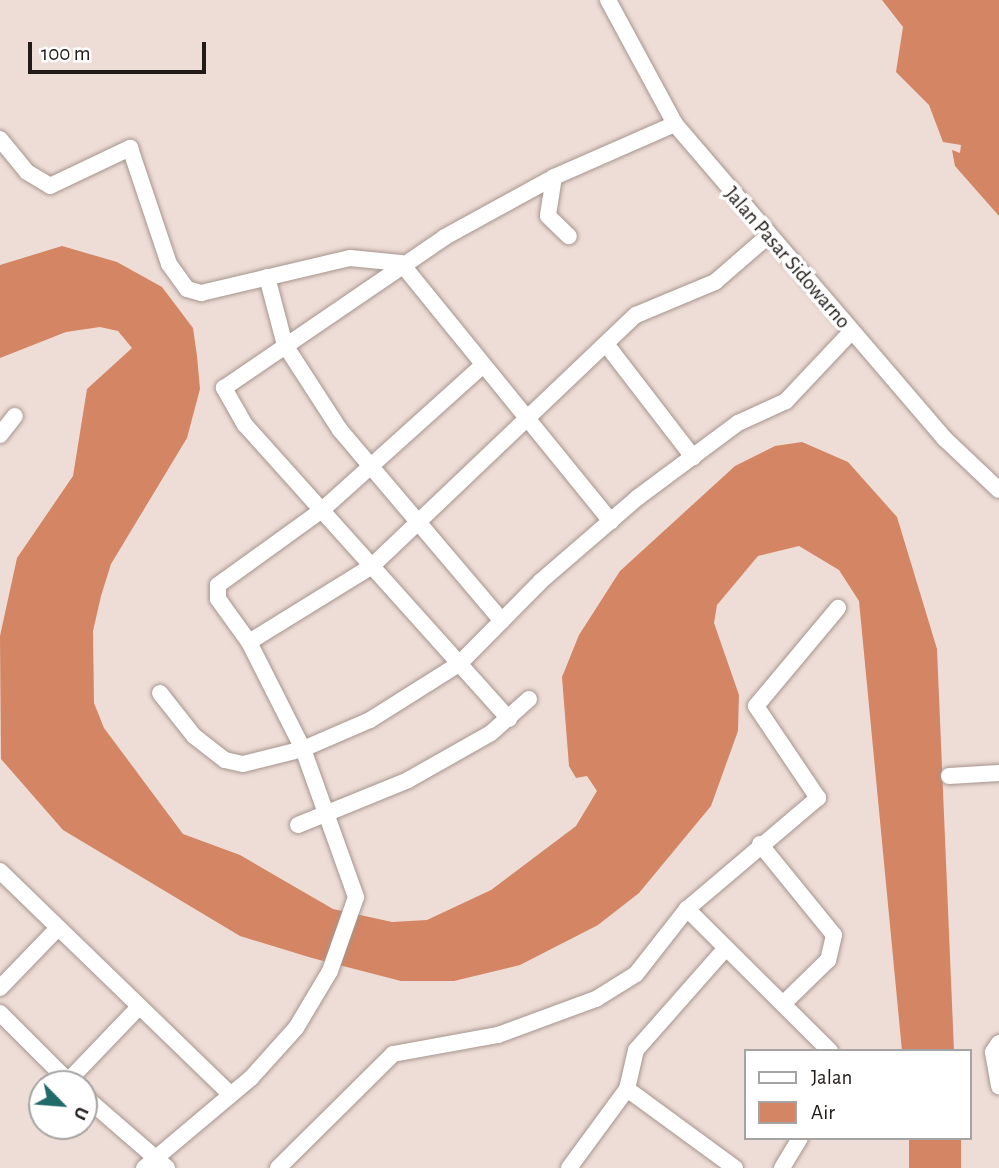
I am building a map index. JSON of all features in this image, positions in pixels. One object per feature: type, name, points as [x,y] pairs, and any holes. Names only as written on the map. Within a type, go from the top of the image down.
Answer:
[{"type":"street","name":"Jalan Pasar Sidowarno","points":[[608,0],[676,124],[767,237],[999,491]]},
{"type":"street","points":[[509,719],[224,397],[237,376],[401,263],[554,177],[676,124]]},
{"type":"street","points":[[0,139],[27,172],[50,186],[130,148],[176,281],[201,293],[350,258],[401,263],[481,367],[611,521]]},
{"type":"street","points":[[554,177],[548,216],[569,236]]},
{"type":"street","points":[[249,642],[372,566],[527,423],[636,315],[698,292],[742,264],[767,237]]},
{"type":"street","points":[[267,276],[285,345],[369,469],[502,621]]},
{"type":"street","points":[[160,693],[194,736],[225,760],[243,764],[303,749],[370,720],[459,664],[611,521],[692,457],[738,423],[786,401],[851,332]]},
{"type":"street","points":[[607,344],[692,457]]},
{"type":"street","points":[[98,1109],[155,1164],[296,1028],[330,971],[356,897],[303,749],[249,642],[218,599],[218,585],[322,510],[481,367]]},
{"type":"street","points":[[0,435],[15,416]]},
{"type":"street","points":[[278,1168],[393,1054],[524,1028],[609,993],[636,974],[687,909],[760,844],[815,803],[819,791],[756,713],[759,694],[838,608]]},
{"type":"street","points":[[298,825],[328,815],[408,780],[509,719],[529,699]]},
{"type":"street","points":[[949,776],[999,773]]},
{"type":"street","points":[[760,844],[834,935],[828,960],[783,1004]]},
{"type":"street","points":[[0,871],[137,1010],[230,1094]]},
{"type":"street","points":[[687,909],[828,1049]]},
{"type":"street","points":[[0,989],[56,930]]},
{"type":"street","points":[[576,1165],[627,1089],[636,1050],[726,948]]},
{"type":"street","points":[[81,1070],[137,1010]]},
{"type":"street","points":[[0,1013],[56,1070]]},
{"type":"street","points":[[999,1043],[993,1052],[999,1086]]},
{"type":"street","points":[[627,1089],[735,1168]]},
{"type":"street","points":[[782,1168],[799,1140]]},
{"type":"water","points":[[882,0],[999,0],[999,216],[955,166],[952,150],[960,153],[961,145],[943,142],[929,105],[896,72],[903,27]]},
{"type":"water","points":[[62,246],[117,262],[162,287],[193,328],[200,389],[187,438],[111,564],[93,631],[94,703],[104,728],[183,834],[240,855],[333,909],[392,922],[427,920],[491,890],[576,826],[597,791],[587,776],[576,778],[569,766],[562,677],[579,635],[620,571],[735,466],[775,446],[802,442],[848,462],[897,517],[937,649],[954,1049],[902,1049],[859,601],[839,570],[799,546],[758,556],[717,605],[714,623],[739,695],[738,731],[711,806],[639,893],[598,925],[520,965],[454,981],[401,981],[312,958],[240,936],[63,830],[1,759],[0,636],[17,558],[73,476],[87,389],[132,348],[118,331],[100,327],[66,332],[0,358],[0,265]]},
{"type":"water","points":[[909,1140],[961,1140],[961,1168],[909,1168]]}]
